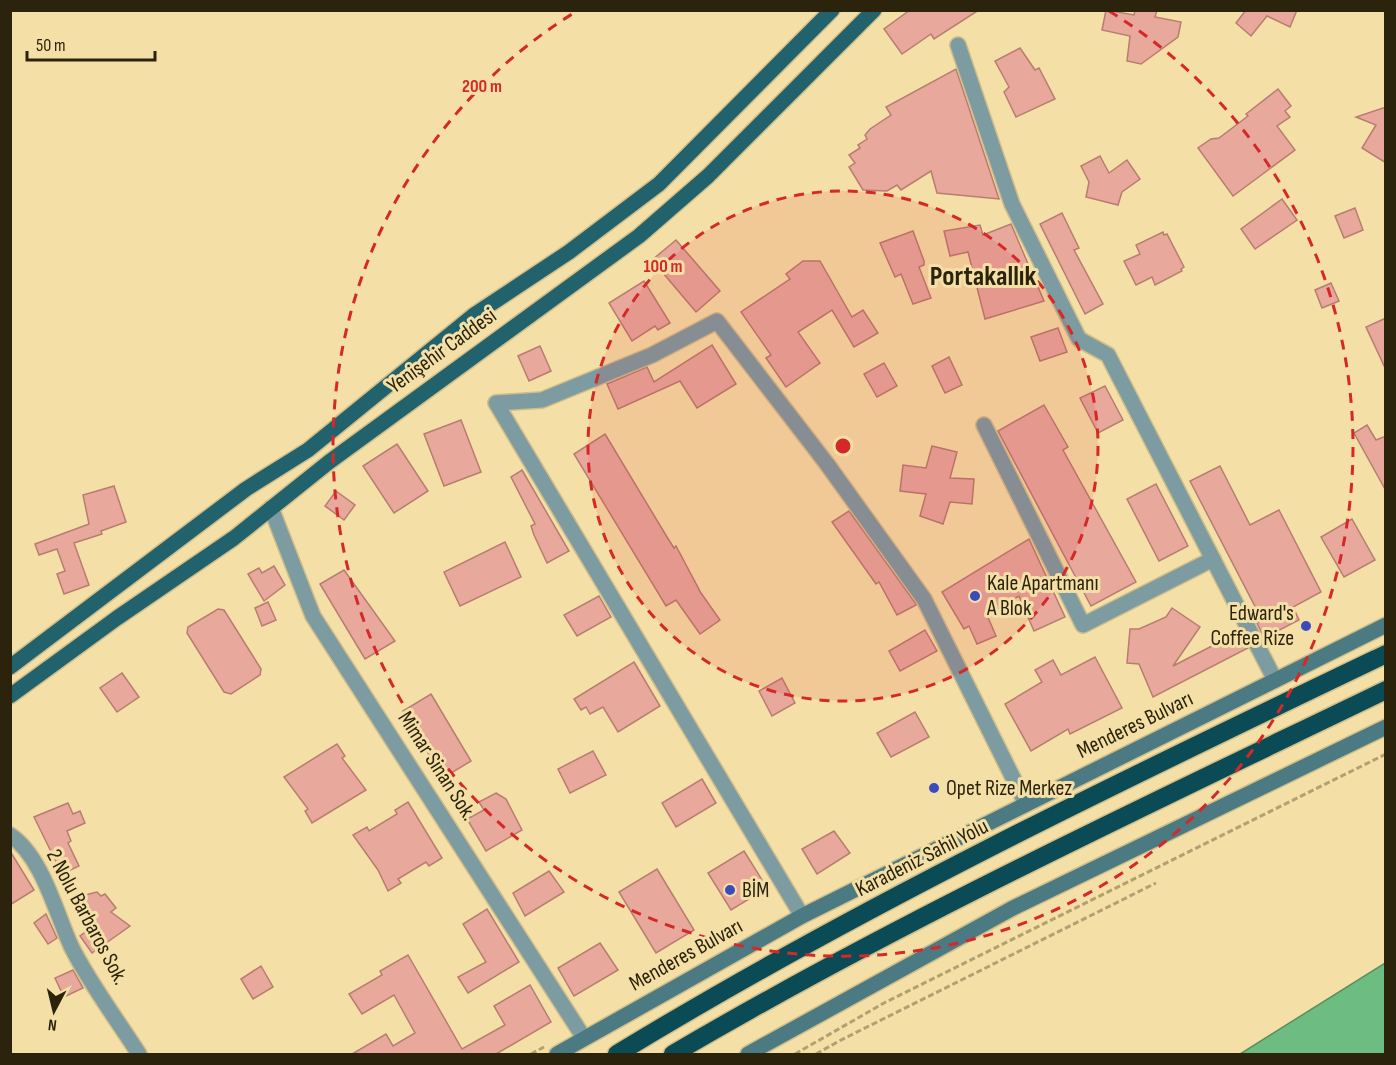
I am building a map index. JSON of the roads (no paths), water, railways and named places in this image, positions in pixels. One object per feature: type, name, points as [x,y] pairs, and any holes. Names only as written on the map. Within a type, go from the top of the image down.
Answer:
[{"type":"highway","name":"Karadeniz Sahil Yolu","points":[[616,1054],[807,944],[942,873],[1244,722],[1386,654]]},
{"type":"highway","points":[[673,1054],[766,1001],[907,926],[1092,832],[1386,690]]},
{"type":"main road","name":"Yenişehir Caddesi","points":[[10,667],[246,489],[308,450],[474,315],[569,252],[658,184],[832,10]]},
{"type":"main road","name":"Yenişehir Caddesi","points":[[10,696],[117,618],[234,538],[329,462],[639,236],[708,176],[874,10]]},
{"type":"main road","name":"Menderes Bulvarı","points":[[557,1054],[802,916],[1386,625]]},
{"type":"main road","points":[[748,1054],[1013,908],[1386,727]]},
{"type":"street","points":[[958,45],[1012,204],[1079,339],[1108,355],[1275,680]]},
{"type":"street","points":[[802,916],[496,403],[542,400],[652,355],[717,321],[827,464],[924,599],[1026,804]]},
{"type":"street","points":[[984,425],[1083,625],[1213,559]]},
{"type":"street","name":"Mimar Sinan Sok.","points":[[271,508],[313,616],[584,1038]]},
{"type":"street","name":"2 Nolu Barbaros Sok.","points":[[10,835],[20,841],[52,895],[71,947],[140,1054]]},
{"type":"place","name":"Kale Apartmanı A Blok","points":[[975,596]]},
{"type":"place","name":"Edward's Coffee Rize","points":[[1306,626]]},
{"type":"place","name":"Opet Rize Merkez","points":[[934,788]]},
{"type":"place","name":"BİM","points":[[730,890]]},
{"type":"district","name":"Portakallık","points":[[983,276]]}]
